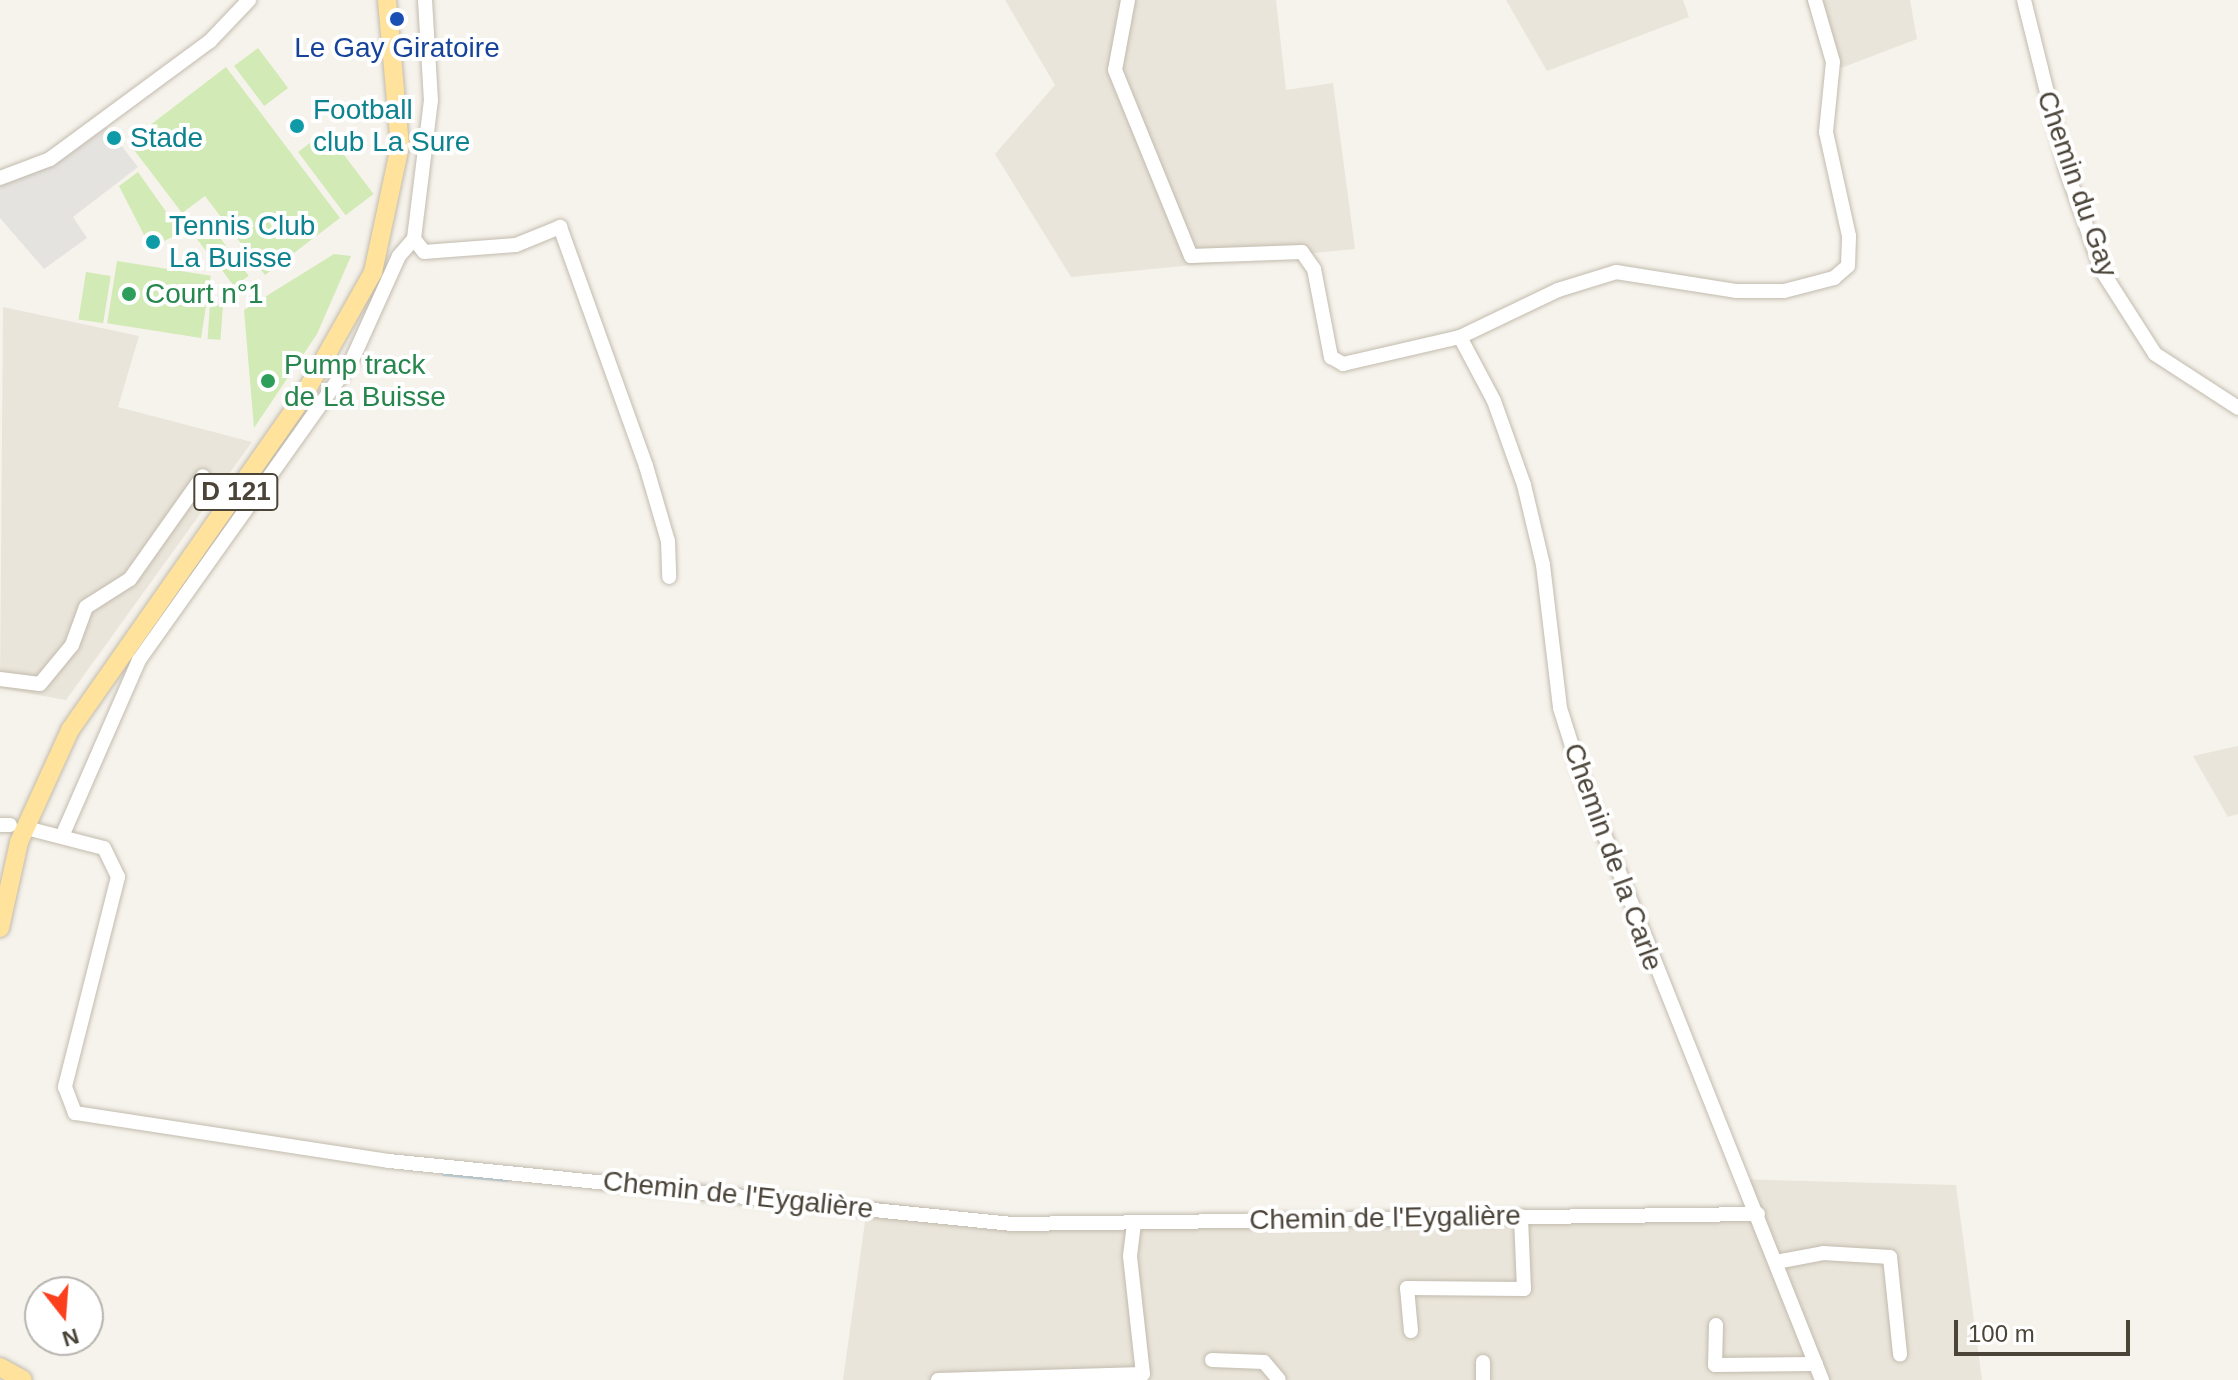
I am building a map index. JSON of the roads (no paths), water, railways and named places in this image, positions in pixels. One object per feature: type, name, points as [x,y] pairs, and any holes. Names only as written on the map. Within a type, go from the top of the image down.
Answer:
[{"type":"main road","name":"D 121","points":[[0,928],[19,842],[70,730],[357,310],[394,198],[401,108],[394,34],[387,0]]},
{"type":"main road","name":"D 121","points":[[394,34],[398,0]]},
{"type":"main road","points":[[0,1367],[23,1380]]},
{"type":"street","points":[[0,178],[50,159],[210,41],[249,0]]},
{"type":"street","points":[[63,834],[139,660],[352,360],[399,256],[414,239],[431,100],[425,0]]},
{"type":"street","points":[[1128,0],[1115,70],[1191,256],[1302,252],[1314,269],[1331,357],[1343,364],[1460,337],[1558,290],[1616,272],[1784,291],[1834,278],[1848,266],[1849,236],[1826,132],[1833,62],[1815,0]]},
{"type":"street","name":"Chemin du Gay","points":[[2024,0],[2066,169],[2102,271],[2155,354],[2238,408]]},
{"type":"street","points":[[414,239],[424,252],[516,245],[560,227],[646,466],[668,541],[669,577]]},
{"type":"street","name":"Chemin de la Carle","points":[[1460,337],[1494,401],[1524,485],[1543,565],[1560,708],[1574,755],[1669,1008],[1758,1214],[1822,1380]]},
{"type":"street","points":[[0,679],[40,684],[72,645],[86,607],[130,579],[203,476]]},
{"type":"street","name":"Chemin de l'Eygalière","points":[[34,830],[63,834],[104,848],[118,877],[65,1087],[75,1113],[419,1164],[1013,1224],[1758,1214]]},
{"type":"street","points":[[1411,1331],[1407,1288],[1524,1289],[1521,1216]]},
{"type":"street","points":[[938,1380],[1143,1374],[1130,1256],[1134,1222]]},
{"type":"street","points":[[1776,1262],[1823,1253],[1890,1257],[1900,1354]]},
{"type":"street","points":[[1716,1325],[1715,1365],[1816,1364]]},
{"type":"street","points":[[1212,1360],[1264,1362],[1279,1380]]},
{"type":"street","points":[[1483,1362],[1483,1380]]},
{"type":"waterway","points":[[444,1174],[507,1180]]},
{"type":"place","name":"Le Gay Giratoire","points":[[397,19]]},
{"type":"place","name":"Football club La Sure","points":[[297,126]]},
{"type":"place","name":"Stade","points":[[114,138]]},
{"type":"place","name":"Tennis Club La Buisse","points":[[153,242]]},
{"type":"place","name":"Court n°1","points":[[129,294]]},
{"type":"place","name":"Pump track de La Buisse","points":[[268,381]]}]
